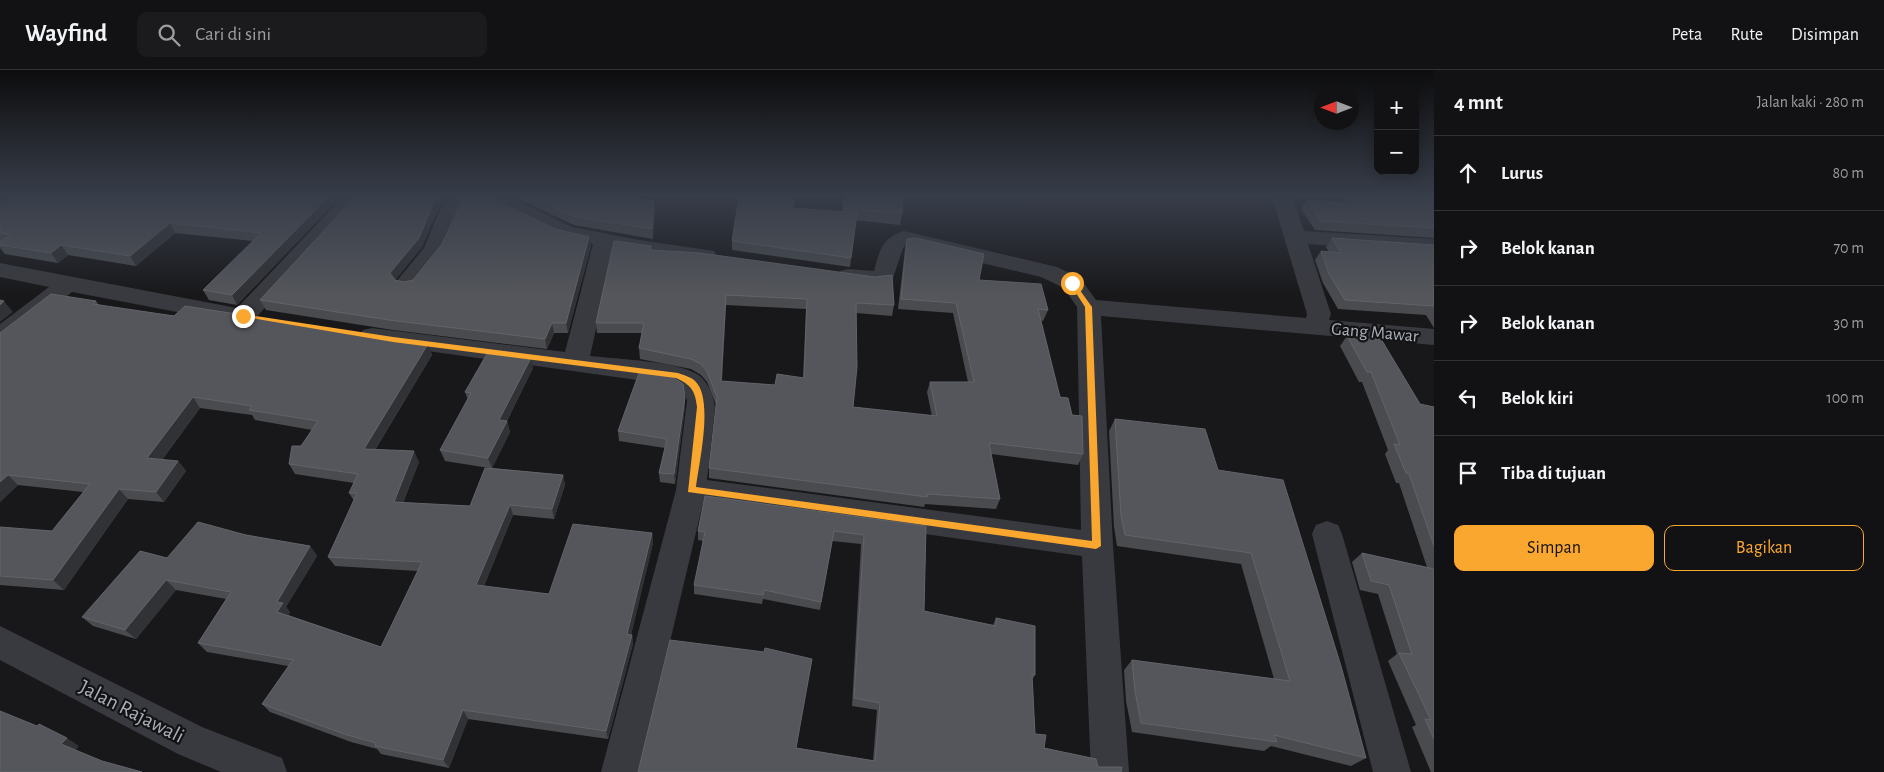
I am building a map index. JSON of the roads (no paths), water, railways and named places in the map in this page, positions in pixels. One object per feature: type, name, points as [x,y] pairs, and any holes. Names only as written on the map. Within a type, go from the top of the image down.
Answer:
[{"type":"street","points":[[243,316],[324,230]]},
{"type":"street","points":[[407,284],[437,244],[441,230]]},
{"type":"street","points":[[561,230],[605,241],[724,259]]},
{"type":"street","points":[[1292,230],[1319,314],[1316,327]]},
{"type":"street","points":[[1294,237],[1434,246]]},
{"type":"street","points":[[823,272],[858,278],[880,278],[884,276],[887,268],[891,247],[895,241],[904,238],[1049,272],[1072,283],[1089,307],[1096,546],[1110,772]]},
{"type":"street","points":[[576,361],[605,241]]},
{"type":"street","points":[[0,270],[266,320]]},
{"type":"street","points":[[0,336],[68,284]]},
{"type":"street","name":"Gang Mawar","points":[[1089,307],[1434,337]]},
{"type":"street","points":[[348,332],[678,376],[692,383],[699,393],[701,407],[691,490],[620,772]]},
{"type":"street","points":[[691,490],[1096,546]]},
{"type":"street","points":[[1326,534],[1392,772]]},
{"type":"street","name":"Jalan Rajawali","points":[[0,642],[191,741],[268,772]]}]
